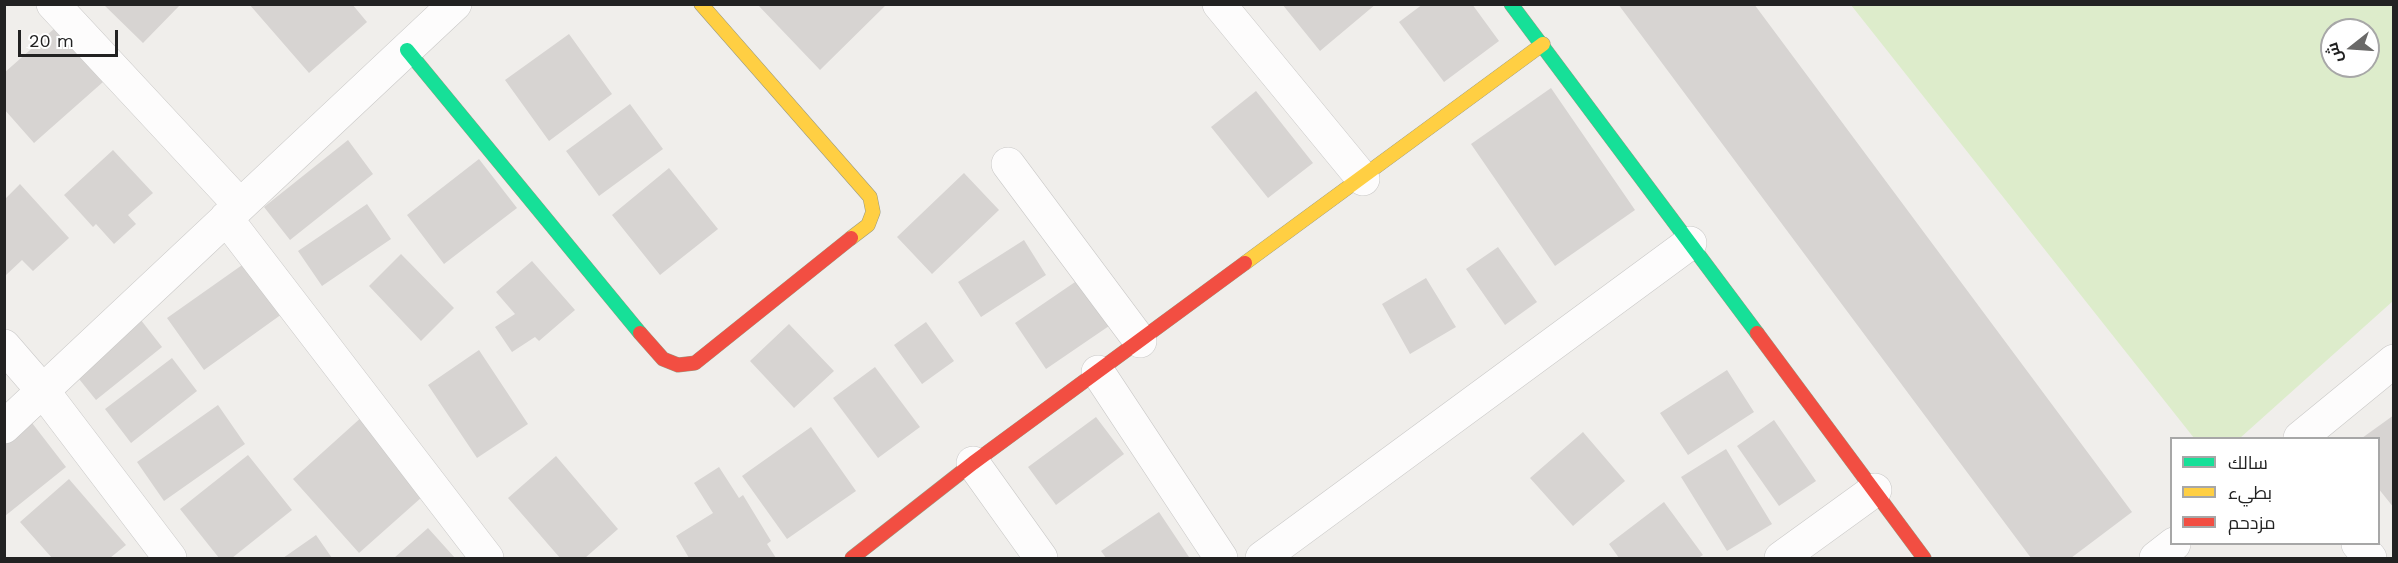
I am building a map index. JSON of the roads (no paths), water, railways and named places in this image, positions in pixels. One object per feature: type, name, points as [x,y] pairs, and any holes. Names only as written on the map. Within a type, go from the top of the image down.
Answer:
[{"type":"street","points":[[53,4],[233,211],[487,558]]},
{"type":"street","points":[[407,50],[651,347],[663,359],[678,365],[695,363],[868,225],[873,212],[870,197],[701,4]]},
{"type":"street","points":[[1219,4],[1363,179]]},
{"type":"street","points":[[1511,4],[1924,558]]},
{"type":"street","points":[[4,427],[407,50],[448,7]]},
{"type":"street","points":[[852,558],[974,463],[1363,179],[1543,44]]},
{"type":"street","points":[[1008,164],[1140,341]]},
{"type":"street","points":[[1262,558],[1690,243]]},
{"type":"street","points":[[4,346],[43,391],[170,558]]},
{"type":"street","points":[[2301,437],[2394,361]]},
{"type":"street","points":[[1098,372],[1221,558]]},
{"type":"street","points":[[974,463],[1041,558]]},
{"type":"street","points":[[1781,558],[1875,490]]},
{"type":"street","points":[[2156,558],[2172,545]]},
{"type":"street","points":[[2360,545],[2370,558]]}]
